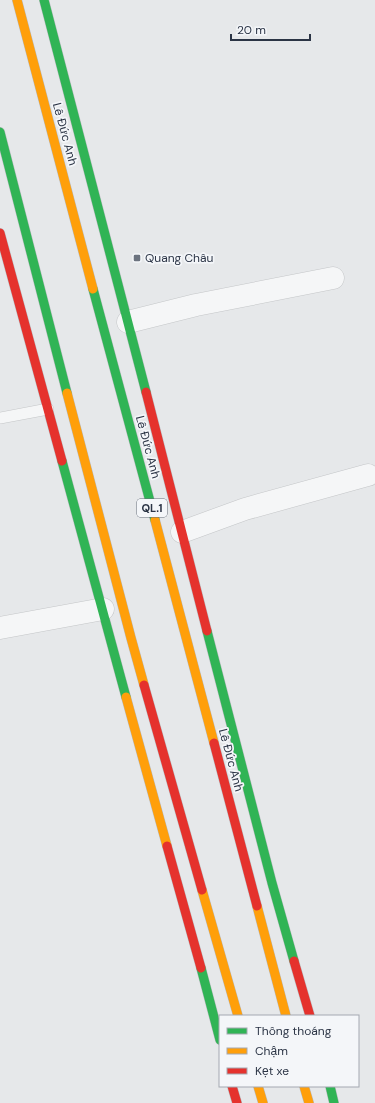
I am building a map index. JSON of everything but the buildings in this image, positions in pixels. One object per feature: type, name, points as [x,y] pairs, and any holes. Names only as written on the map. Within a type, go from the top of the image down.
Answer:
[{"type":"highway","name":"Lê Đức Anh","points":[[17,0],[286,1015]]},
{"type":"highway","name":"Lê Đức Anh","points":[[44,0],[272,883],[310,1015]]},
{"type":"highway","points":[[0,132],[131,638],[238,1015]]},
{"type":"highway","points":[[0,233],[219,1036]]},
{"type":"highway","points":[[232,1087],[237,1103]]},
{"type":"highway","points":[[258,1087],[263,1103]]},
{"type":"highway","points":[[304,1087],[309,1103]]},
{"type":"highway","points":[[330,1087],[334,1103]]},
{"type":"street","points":[[128,322],[196,305],[333,278]]},
{"type":"street","points":[[182,532],[245,509],[368,475]]},
{"type":"street","points":[[0,628],[103,609]]},
{"type":"lane","points":[[0,418],[48,409]]},
{"type":"traffic: fast","points":[[44,0],[146,392]]},
{"type":"traffic: fast","points":[[0,132],[67,393]]},
{"type":"traffic: fast","points":[[93,289],[155,520]]},
{"type":"traffic: fast","points":[[62,461],[126,697]]},
{"type":"traffic: fast","points":[[207,631],[272,883],[294,961]]},
{"type":"traffic: fast","points":[[201,968],[219,1036]]},
{"type":"traffic: fast","points":[[330,1087],[334,1103]]},
{"type":"traffic: slow","points":[[17,0],[93,289]]},
{"type":"traffic: slow","points":[[67,393],[144,685]]},
{"type":"traffic: slow","points":[[155,520],[214,743]]},
{"type":"traffic: slow","points":[[126,697],[167,846]]},
{"type":"traffic: slow","points":[[202,890],[238,1015]]},
{"type":"traffic: slow","points":[[257,906],[286,1015]]},
{"type":"traffic: slow","points":[[258,1087],[263,1103]]},
{"type":"traffic: slow","points":[[304,1087],[309,1103]]},
{"type":"traffic: jam","points":[[0,233],[62,461]]},
{"type":"traffic: jam","points":[[146,392],[207,631]]},
{"type":"traffic: jam","points":[[144,685],[202,890]]},
{"type":"traffic: jam","points":[[214,743],[257,906]]},
{"type":"traffic: jam","points":[[167,846],[201,968]]},
{"type":"traffic: jam","points":[[294,961],[310,1015]]},
{"type":"traffic: jam","points":[[232,1087],[237,1103]]},
{"type":"place","name":"Quang Châu","points":[[137,258]]}]
